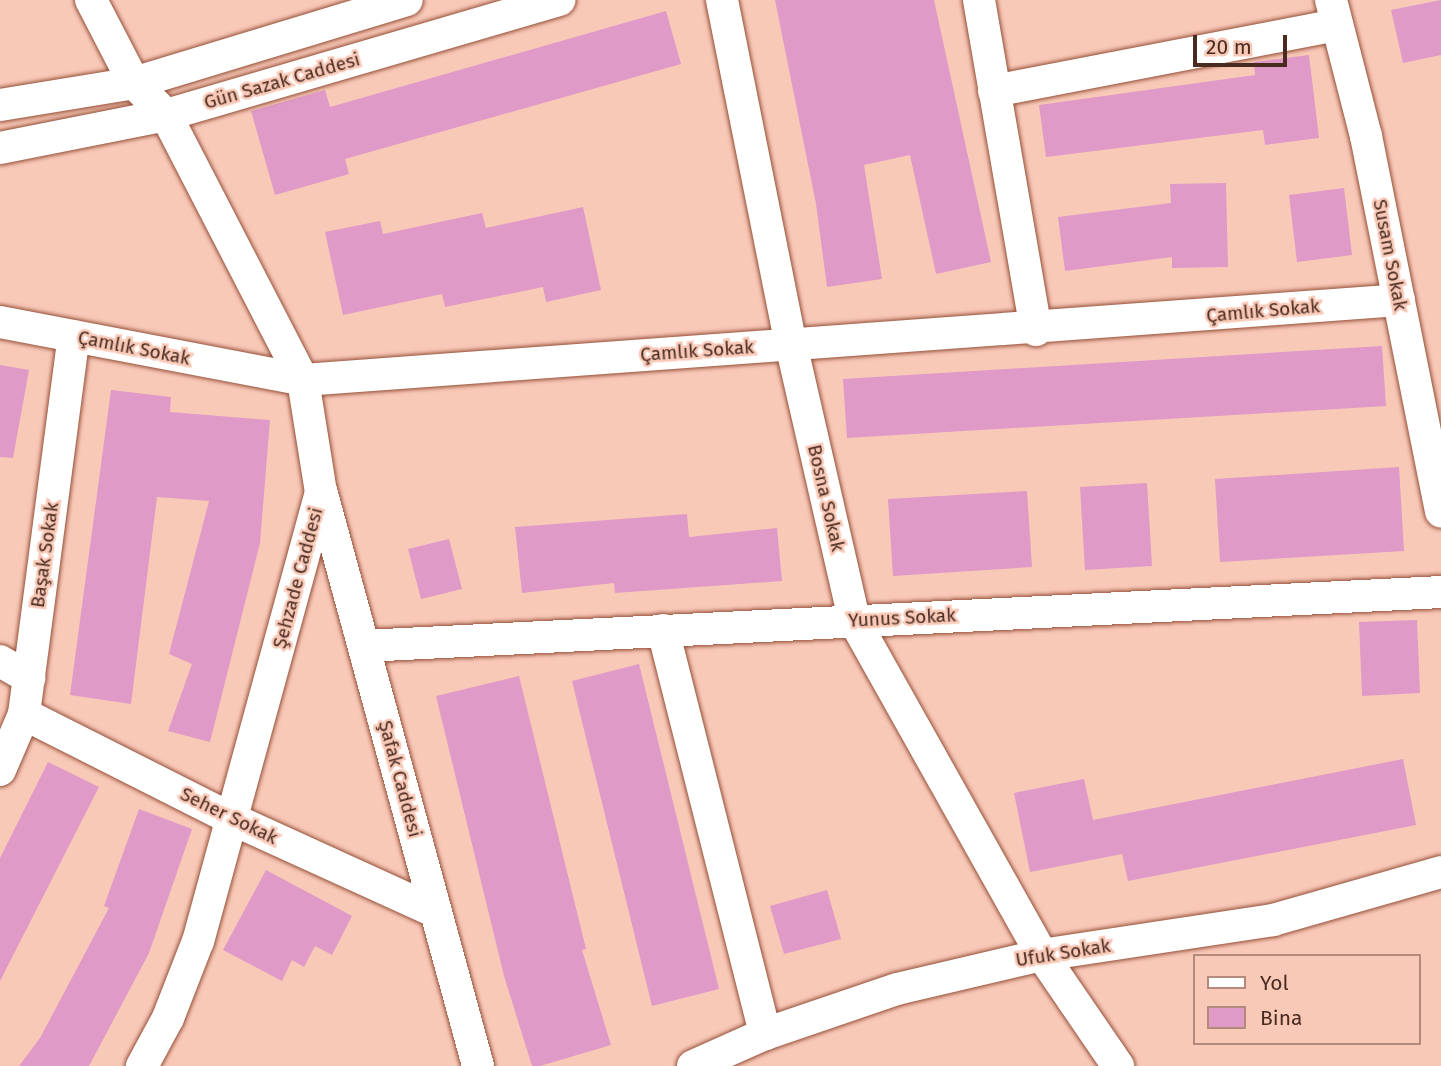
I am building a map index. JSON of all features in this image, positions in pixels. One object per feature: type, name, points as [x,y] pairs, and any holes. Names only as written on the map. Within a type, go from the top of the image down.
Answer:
[{"type":"street","name":"Şehzade Caddesi","points":[[91,0],[134,83],[166,116],[303,380],[321,492],[185,980],[142,1066]]},
{"type":"street","name":"Gün Sazak Caddesi","points":[[0,105],[134,83],[407,0]]},
{"type":"street","name":"Gün Sazak Caddesi","points":[[0,148],[166,116],[560,0]]},
{"type":"street","name":"Bosna Sokak","points":[[722,0],[791,344],[854,620],[1042,956],[1118,1066]]},
{"type":"street","points":[[978,0],[1036,330]]},
{"type":"street","points":[[994,91],[1334,12]]},
{"type":"street","name":"Susam Sokak","points":[[1334,12],[1366,136],[1441,512]]},
{"type":"street","name":"Çamlık Sokak","points":[[0,322],[303,380],[791,344],[1036,330],[1399,300]]},
{"type":"street","name":"Başak Sokak","points":[[0,770],[24,714],[74,336]]},
{"type":"street","name":"Şafak Caddesi","points":[[321,492],[478,1066]]},
{"type":"street","name":"Yunus Sokak","points":[[364,646],[1441,592]]},
{"type":"street","points":[[663,630],[765,1034]]},
{"type":"street","points":[[0,661],[29,678]]},
{"type":"street","name":"Seher Sokak","points":[[24,714],[232,819],[436,912]]},
{"type":"street","name":"Ufuk Sokak","points":[[693,1066],[765,1034],[897,989],[1042,956],[1273,920],[1441,872]]},
{"type":"building","points":[[775,0],[934,0],[991,262],[936,274],[910,155],[864,165],[882,279],[827,287],[816,204]]},
{"type":"building","points":[[1441,0],[1441,55],[1403,63],[1391,10]]},
{"type":"building","points":[[666,11],[681,64],[345,159],[349,174],[275,195],[251,111],[325,90],[330,107]]},
{"type":"building","points":[[1309,55],[1319,138],[1265,145],[1263,130],[1046,157],[1039,105],[1255,75],[1254,62]]},
{"type":"building","points":[[1226,183],[1228,267],[1172,268],[1172,257],[1065,271],[1058,217],[1171,203],[1170,184]]},
{"type":"building","points":[[1344,188],[1352,255],[1297,262],[1289,195]]},
{"type":"building","points":[[583,207],[601,290],[546,302],[543,287],[445,307],[442,294],[343,315],[325,232],[380,221],[383,234],[482,213],[486,228]]},
{"type":"building","points":[[1382,346],[1386,406],[847,438],[843,379]]},
{"type":"building","points":[[0,365],[29,370],[13,458],[0,457]]},
{"type":"building","points":[[111,390],[171,397],[170,412],[270,420],[260,543],[210,742],[168,731],[192,664],[169,654],[209,501],[157,497],[131,704],[70,695]]},
{"type":"building","points":[[1399,467],[1404,551],[1220,562],[1215,479]]},
{"type":"building","points":[[1147,483],[1152,566],[1085,570],[1080,487]]},
{"type":"building","points":[[1027,491],[1032,567],[893,576],[888,499]]},
{"type":"building","points":[[687,514],[689,537],[777,528],[782,581],[615,593],[614,583],[522,593],[515,527]]},
{"type":"building","points":[[449,539],[462,589],[421,599],[408,549]]},
{"type":"building","points":[[1417,620],[1420,693],[1362,696],[1359,622]]},
{"type":"building","points":[[639,664],[719,989],[652,1006],[572,681]]},
{"type":"building","points":[[519,676],[586,949],[582,950],[611,1045],[540,1066],[532,1066],[504,976],[436,696]]},
{"type":"building","points":[[1403,759],[1416,825],[1128,881],[1122,854],[1030,872],[1014,793],[1084,779],[1093,820]]},
{"type":"building","points":[[48,762],[99,787],[0,981],[0,858]]},
{"type":"building","points":[[139,809],[192,829],[149,953],[89,1066],[19,1066],[40,1038],[109,908],[104,906]]},
{"type":"building","points":[[266,870],[352,916],[332,955],[315,946],[304,967],[292,960],[282,981],[223,950]]},
{"type":"building","points":[[827,890],[841,939],[784,954],[770,906]]}]
